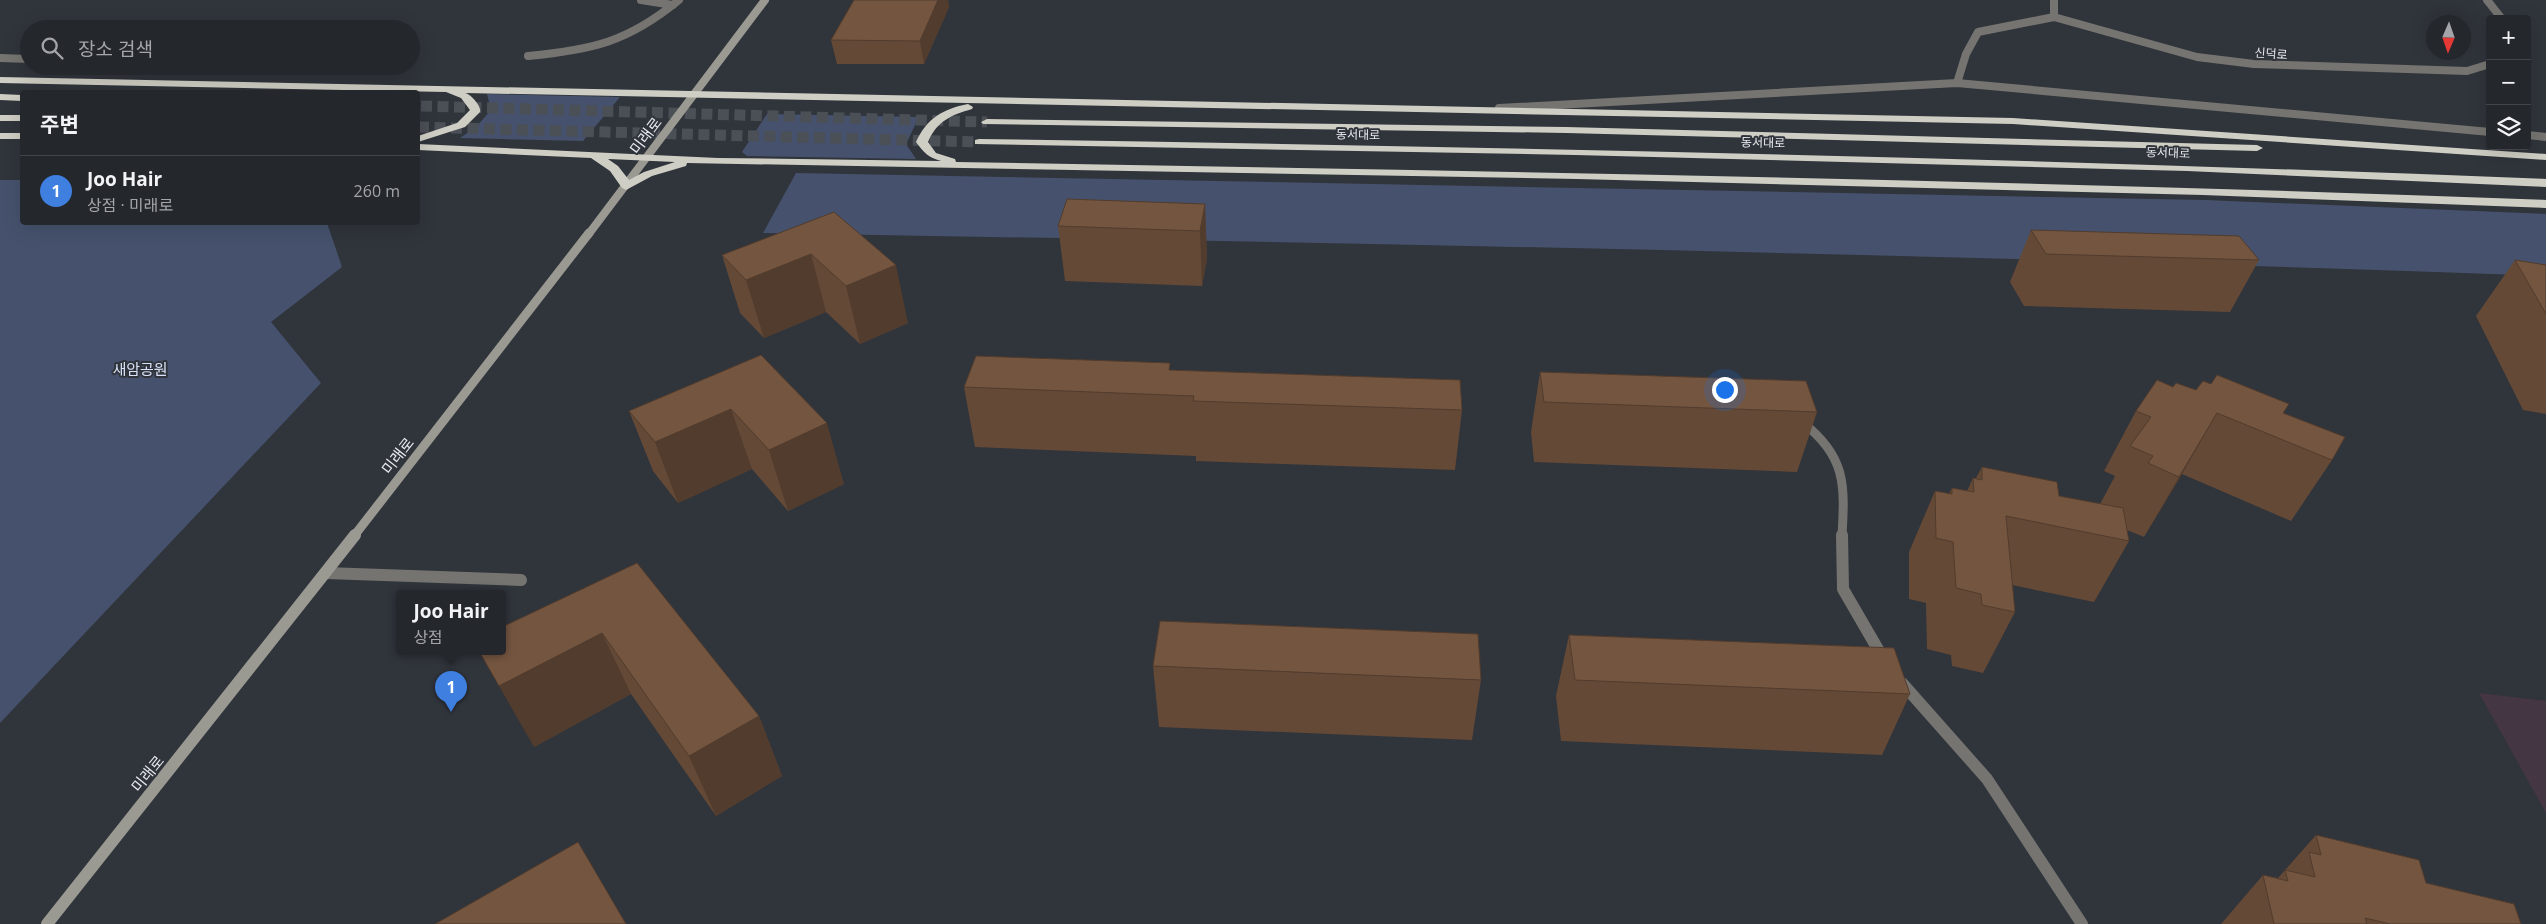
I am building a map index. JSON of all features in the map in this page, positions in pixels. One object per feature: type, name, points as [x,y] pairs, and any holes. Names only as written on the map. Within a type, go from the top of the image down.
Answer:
[{"type":"highway","points":[[0,80],[439,88],[694,96],[1487,109],[2013,121],[2546,158]]},
{"type":"highway","points":[[420,138],[461,125],[476,110],[465,96],[439,88]]},
{"type":"highway","points":[[0,97],[20,98]]},
{"type":"highway","points":[[970,167],[932,155],[922,142],[928,127],[951,110],[997,101]]},
{"type":"highway","points":[[0,118],[20,118]]},
{"type":"highway","name":"동서대로","points":[[987,122],[1566,130],[2136,143],[2546,158]]},
{"type":"highway","points":[[0,136],[20,136]]},
{"type":"highway","name":"동서대로","points":[[979,142],[1565,152],[2187,168],[2546,183]]},
{"type":"highway","points":[[420,147],[718,161],[970,167],[1596,176],[2203,191],[2546,204]]},
{"type":"highway","points":[[569,154],[594,158],[610,164],[620,173],[626,186],[670,166],[718,161]]},
{"type":"main road","name":"미래로","points":[[47,924],[326,573],[648,158],[765,0]]},
{"type":"street","points":[[641,0],[676,2]]},
{"type":"street","points":[[1957,83],[1966,54],[1978,32],[2054,18],[2054,0]]},
{"type":"street","points":[[2487,0],[2499,15]]},
{"type":"street","points":[[528,56],[569,53],[615,42],[650,23],[676,2]]},
{"type":"street","name":"신덕로","points":[[2054,18],[2197,57],[2254,64],[2302,68],[2467,71],[2486,65]]},
{"type":"street","points":[[0,58],[20,59]]},
{"type":"street","points":[[1487,109],[1957,83],[2486,132]]},
{"type":"street","points":[[2531,135],[2546,137]]},
{"type":"street","points":[[1793,417],[1828,442],[1841,468],[1843,590],[1893,674],[1987,779],[2082,924]]},
{"type":"street","points":[[326,573],[521,580]]},
{"type":"shaded area","points":[[2479,693],[2546,701],[2546,813]]},
{"type":"green space","points":[[487,94],[620,97],[583,141],[460,138],[476,127],[491,110]]},
{"type":"green space","points":[[767,114],[919,117],[906,144],[916,159],[747,156],[742,152]]},
{"type":"green space","points":[[796,173],[2205,200],[2546,214],[2546,276],[1878,255],[763,233]]},
{"type":"green space","name":"새암공원","points":[[0,180],[20,180],[20,225],[328,225],[342,267],[271,322],[321,383],[0,723]]},
{"type":"building","points":[[854,0],[938,0],[920,41],[831,40]]},
{"type":"building","points":[[1067,199],[1205,204],[1200,231],[1058,226]]},
{"type":"building","points":[[834,212],[896,265],[846,286],[811,254],[746,280],[722,255]]},
{"type":"building","points":[[2031,230],[2239,236],[2259,260],[2046,254]]},
{"type":"building","points":[[2515,260],[2546,265],[2546,314]]},
{"type":"building","points":[[761,355],[827,423],[769,450],[731,409],[655,442],[629,411]]},
{"type":"building","points":[[976,356],[1170,363],[1169,370],[1460,380],[1462,410],[1193,401],[1194,396],[964,387]]},
{"type":"building","points":[[1540,372],[1806,381],[1817,412],[1544,402]]},
{"type":"building","points":[[2217,375],[2289,404],[2283,413],[2345,437],[2332,460],[2217,413],[2179,477],[2148,463],[2153,456],[2130,446],[2151,417],[2136,411],[2157,380],[2173,387],[2176,383],[2196,390],[2203,381],[2211,384]]},
{"type":"building","points":[[1982,467],[2057,482],[2059,496],[2123,508],[2129,541],[2006,516],[2015,612],[1982,605],[1981,594],[1956,588],[1953,542],[1936,538],[1935,491],[1952,494],[1952,488],[1974,492],[1973,478],[1982,480]]},
{"type":"building","points":[[637,563],[759,716],[689,756],[602,633],[499,686],[481,655],[506,655],[506,625]]},
{"type":"building","points":[[1160,621],[1478,634],[1481,680],[1153,666]]},
{"type":"building","points":[[1569,635],[1894,648],[1910,694],[1575,680]]},
{"type":"building","points":[[2316,835],[2419,860],[2426,883],[2514,904],[2521,924],[2390,924],[2365,918],[2367,924],[2274,924],[2263,875],[2288,881],[2285,870],[2315,877],[2309,852],[2321,855]]},
{"type":"building","points":[[578,842],[626,924],[435,924]]},
{"type":"tunnel","points":[[421,106],[987,122]]},
{"type":"tunnel","points":[[420,127],[979,142]]},
{"type":"place","name":"Joo Hair","points":[[451,712]]}]
